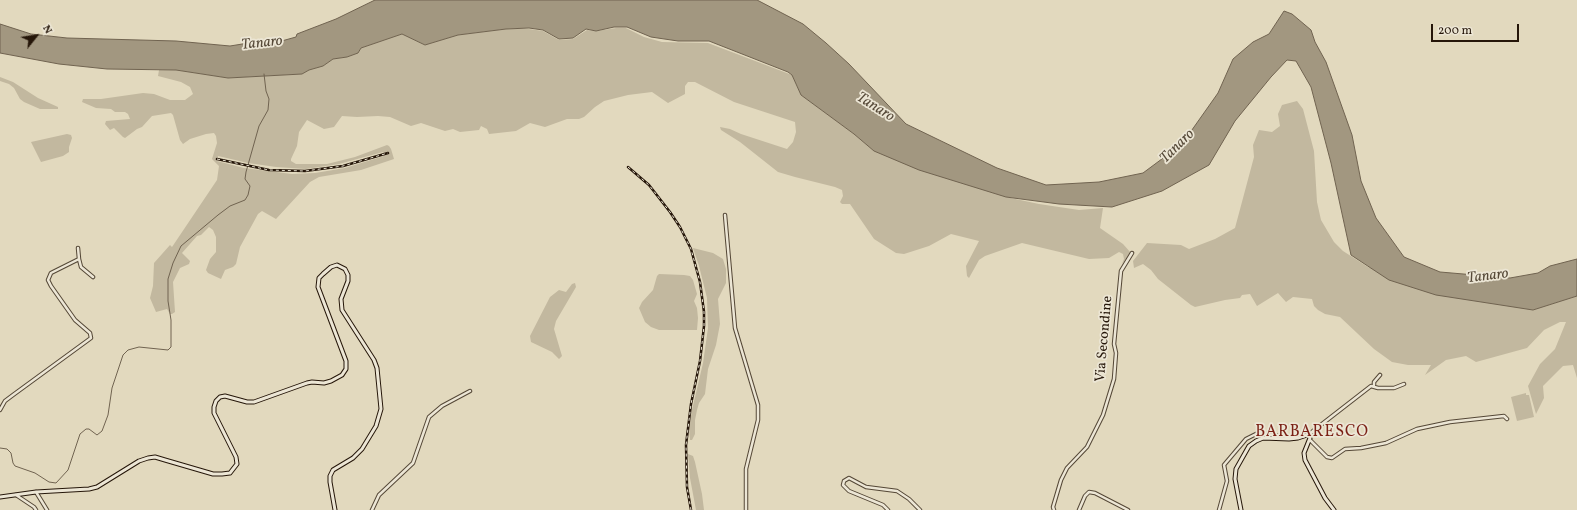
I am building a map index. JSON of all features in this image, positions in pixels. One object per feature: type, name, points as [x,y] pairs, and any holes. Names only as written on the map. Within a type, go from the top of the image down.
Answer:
[{"type":"main road","points":[[0,497],[16,494],[89,489],[97,487],[139,461],[155,457],[213,474],[230,473],[237,464],[236,457],[214,413],[216,401],[220,397],[225,396],[247,402],[254,402],[307,383],[324,383],[331,381],[342,375],[346,369],[346,361],[318,287],[319,278],[331,267],[339,265],[347,272],[348,278],[341,298],[342,310],[374,360],[377,368],[382,409],[376,426],[362,449],[353,458],[333,470],[330,476],[335,510]]},
{"type":"main road","points":[[1241,510],[1235,479],[1236,469],[1249,446],[1263,438],[1298,438],[1309,436],[1310,440],[1304,454],[1305,460],[1325,498],[1334,510]]},
{"type":"street","points":[[725,214],[736,328],[758,405],[758,420],[746,469],[746,510]]},
{"type":"street","points":[[78,248],[79,259],[83,269],[94,278]]},
{"type":"street","name":"Via Secondine","points":[[1054,510],[1053,507],[1061,480],[1067,468],[1087,446],[1103,415],[1114,379],[1116,353],[1114,344],[1121,271],[1132,253]]},
{"type":"street","points":[[0,410],[5,401],[91,338],[90,333],[75,320],[50,286],[48,280],[51,274],[79,259]]},
{"type":"street","points":[[1309,436],[1352,399],[1374,385],[1374,382],[1380,375]]},
{"type":"street","points":[[1374,385],[1378,388],[1394,388],[1404,384]]},
{"type":"street","points":[[372,510],[379,495],[414,463],[429,417],[442,406],[470,391]]},
{"type":"street","points":[[1310,440],[1327,457],[1332,458],[1345,449],[1361,448],[1386,443],[1417,429],[1450,422],[1504,416],[1507,419]]},
{"type":"street","points":[[1219,510],[1227,482],[1224,465],[1246,440],[1258,433],[1298,438]]},
{"type":"street","points":[[888,510],[883,505],[849,491],[843,485],[844,481],[849,478],[866,488],[897,491],[909,499],[920,510]]},
{"type":"street","points":[[36,492],[46,510]]},
{"type":"street","points":[[1078,510],[1085,496],[1089,492],[1095,493],[1128,510]]},
{"type":"street","points":[[16,494],[36,510]]},
{"type":"shaded area","points":[[626,28],[644,37],[662,42],[708,43],[792,75],[801,95],[854,134],[874,151],[1006,197],[1079,210],[1103,208],[1100,228],[1123,244],[1131,253],[1122,264],[1124,259],[1123,254],[1119,252],[1109,258],[1089,259],[1022,243],[985,256],[979,260],[969,278],[967,276],[966,266],[979,241],[951,234],[929,246],[904,254],[896,253],[874,239],[850,204],[842,204],[840,202],[843,196],[842,190],[778,172],[740,142],[721,130],[720,127],[730,129],[787,149],[793,142],[796,132],[795,122],[734,102],[695,82],[688,82],[685,86],[685,94],[668,103],[652,92],[628,95],[604,101],[584,117],[579,119],[567,119],[545,127],[530,123],[516,131],[489,134],[487,129],[481,126],[479,130],[460,132],[453,129],[445,131],[421,123],[411,126],[390,117],[378,116],[342,116],[334,127],[324,129],[307,120],[299,132],[297,146],[291,159],[291,161],[296,164],[327,164],[355,157],[387,145],[391,149],[394,159],[361,170],[319,177],[310,182],[276,219],[262,211],[258,214],[240,247],[236,264],[225,270],[221,279],[208,273],[206,270],[210,259],[216,252],[216,237],[213,230],[209,227],[201,235],[197,236],[182,253],[190,261],[189,264],[180,268],[173,282],[175,312],[170,314],[167,309],[156,312],[150,298],[153,286],[154,263],[170,245],[172,247],[217,180],[219,166],[212,159],[217,143],[216,136],[214,133],[206,134],[190,139],[183,144],[180,140],[173,115],[171,113],[152,116],[142,127],[125,138],[114,128],[110,130],[105,124],[106,121],[130,119],[128,114],[125,112],[115,112],[111,109],[96,108],[82,102],[83,99],[101,99],[143,93],[154,94],[170,100],[185,100],[193,94],[190,87],[181,82],[158,76],[159,70],[176,70],[228,78],[302,74],[309,70],[323,66],[333,59],[347,57],[358,53],[361,48],[402,34],[425,45],[458,35],[506,29],[529,29],[543,31],[559,40],[573,39],[587,30],[596,31]],"holes":[[[383,152],[384,156],[345,168],[315,173],[292,174],[244,168],[217,161],[218,156],[248,163],[306,169],[339,164]]]},
{"type":"shaded area","points":[[0,77],[13,82],[38,98],[58,107],[58,109],[40,109],[24,102],[20,99],[14,88],[9,84],[0,81]]},
{"type":"shaded area","points":[[1297,101],[1303,109],[1314,151],[1317,202],[1321,220],[1334,242],[1343,251],[1368,267],[1533,310],[1577,296],[1577,378],[1573,365],[1563,366],[1543,386],[1544,398],[1536,414],[1528,386],[1540,364],[1555,349],[1566,322],[1560,322],[1544,330],[1527,348],[1476,362],[1466,356],[1446,360],[1425,375],[1431,365],[1408,365],[1392,362],[1374,349],[1340,317],[1325,314],[1318,310],[1314,306],[1312,299],[1293,297],[1286,302],[1278,293],[1257,306],[1250,294],[1242,295],[1240,298],[1195,307],[1158,279],[1151,270],[1143,264],[1134,268],[1133,261],[1147,243],[1181,245],[1189,249],[1215,239],[1235,228],[1254,157],[1253,145],[1259,130],[1272,132],[1280,126],[1278,114],[1282,105]]},
{"type":"shaded area","points":[[67,134],[71,135],[72,138],[69,152],[63,156],[41,162],[31,142]]},
{"type":"shaded area","points":[[693,248],[713,253],[723,259],[726,269],[726,283],[718,299],[720,324],[716,345],[708,369],[705,394],[699,403],[695,420],[695,434],[692,440],[690,440],[689,428],[703,363],[708,328],[707,298]]},
{"type":"shaded area","points":[[659,274],[690,276],[693,280],[697,294],[694,301],[697,308],[697,330],[659,330],[651,327],[645,322],[639,308],[642,302],[653,290]]},
{"type":"shaded area","points":[[575,283],[576,287],[556,321],[554,329],[562,356],[559,359],[552,352],[531,342],[530,336],[550,297],[559,290],[566,292],[572,284]]},
{"type":"shaded area","points":[[1526,393],[1526,395],[1529,395],[1534,417],[1517,421],[1511,397]]},
{"type":"shaded area","points":[[688,454],[693,456],[695,462],[704,510],[696,510],[690,478]]},
{"type":"water","name":"Tanaro","points":[[375,0],[757,0],[803,24],[826,43],[849,64],[906,124],[997,168],[1046,185],[1099,182],[1143,173],[1182,144],[1218,93],[1233,59],[1253,42],[1269,34],[1284,11],[1292,14],[1311,30],[1315,42],[1326,62],[1352,135],[1361,181],[1376,218],[1404,257],[1440,272],[1510,278],[1538,273],[1550,266],[1577,259],[1577,296],[1533,310],[1436,295],[1389,280],[1351,255],[1331,163],[1311,87],[1296,61],[1287,60],[1271,77],[1235,121],[1209,165],[1162,191],[1112,207],[1059,204],[1006,197],[919,170],[874,151],[854,134],[801,95],[792,75],[788,72],[709,41],[678,41],[651,37],[627,27],[614,27],[596,31],[586,29],[573,38],[559,39],[543,30],[529,28],[506,29],[458,35],[425,45],[402,34],[361,48],[358,53],[347,57],[333,59],[323,66],[309,70],[302,74],[228,78],[176,70],[107,69],[59,64],[0,53],[0,24],[31,34],[67,38],[176,41],[230,46],[261,41],[278,42],[296,37],[297,34],[336,19]]},
{"type":"waterway","points":[[0,448],[7,449],[11,453],[15,466],[35,473],[49,482],[56,483],[68,470],[80,434],[86,429],[89,429],[97,435],[102,431],[108,415],[112,388],[123,355],[128,350],[139,347],[168,350],[171,347],[168,279],[173,263],[181,246],[218,215],[230,206],[245,200],[248,195],[250,186],[245,179],[246,172],[259,126],[268,110],[269,99],[266,91],[264,74]]},
{"type":"railway","points":[[217,159],[269,170],[305,171],[343,166],[388,153]]},
{"type":"railway","points":[[628,167],[649,185],[680,227],[691,249],[700,282],[704,312],[704,326],[700,361],[691,404],[686,445],[687,487],[691,510]]},
{"type":"district","name":"BARBARESCO","points":[[1312,433]]}]
